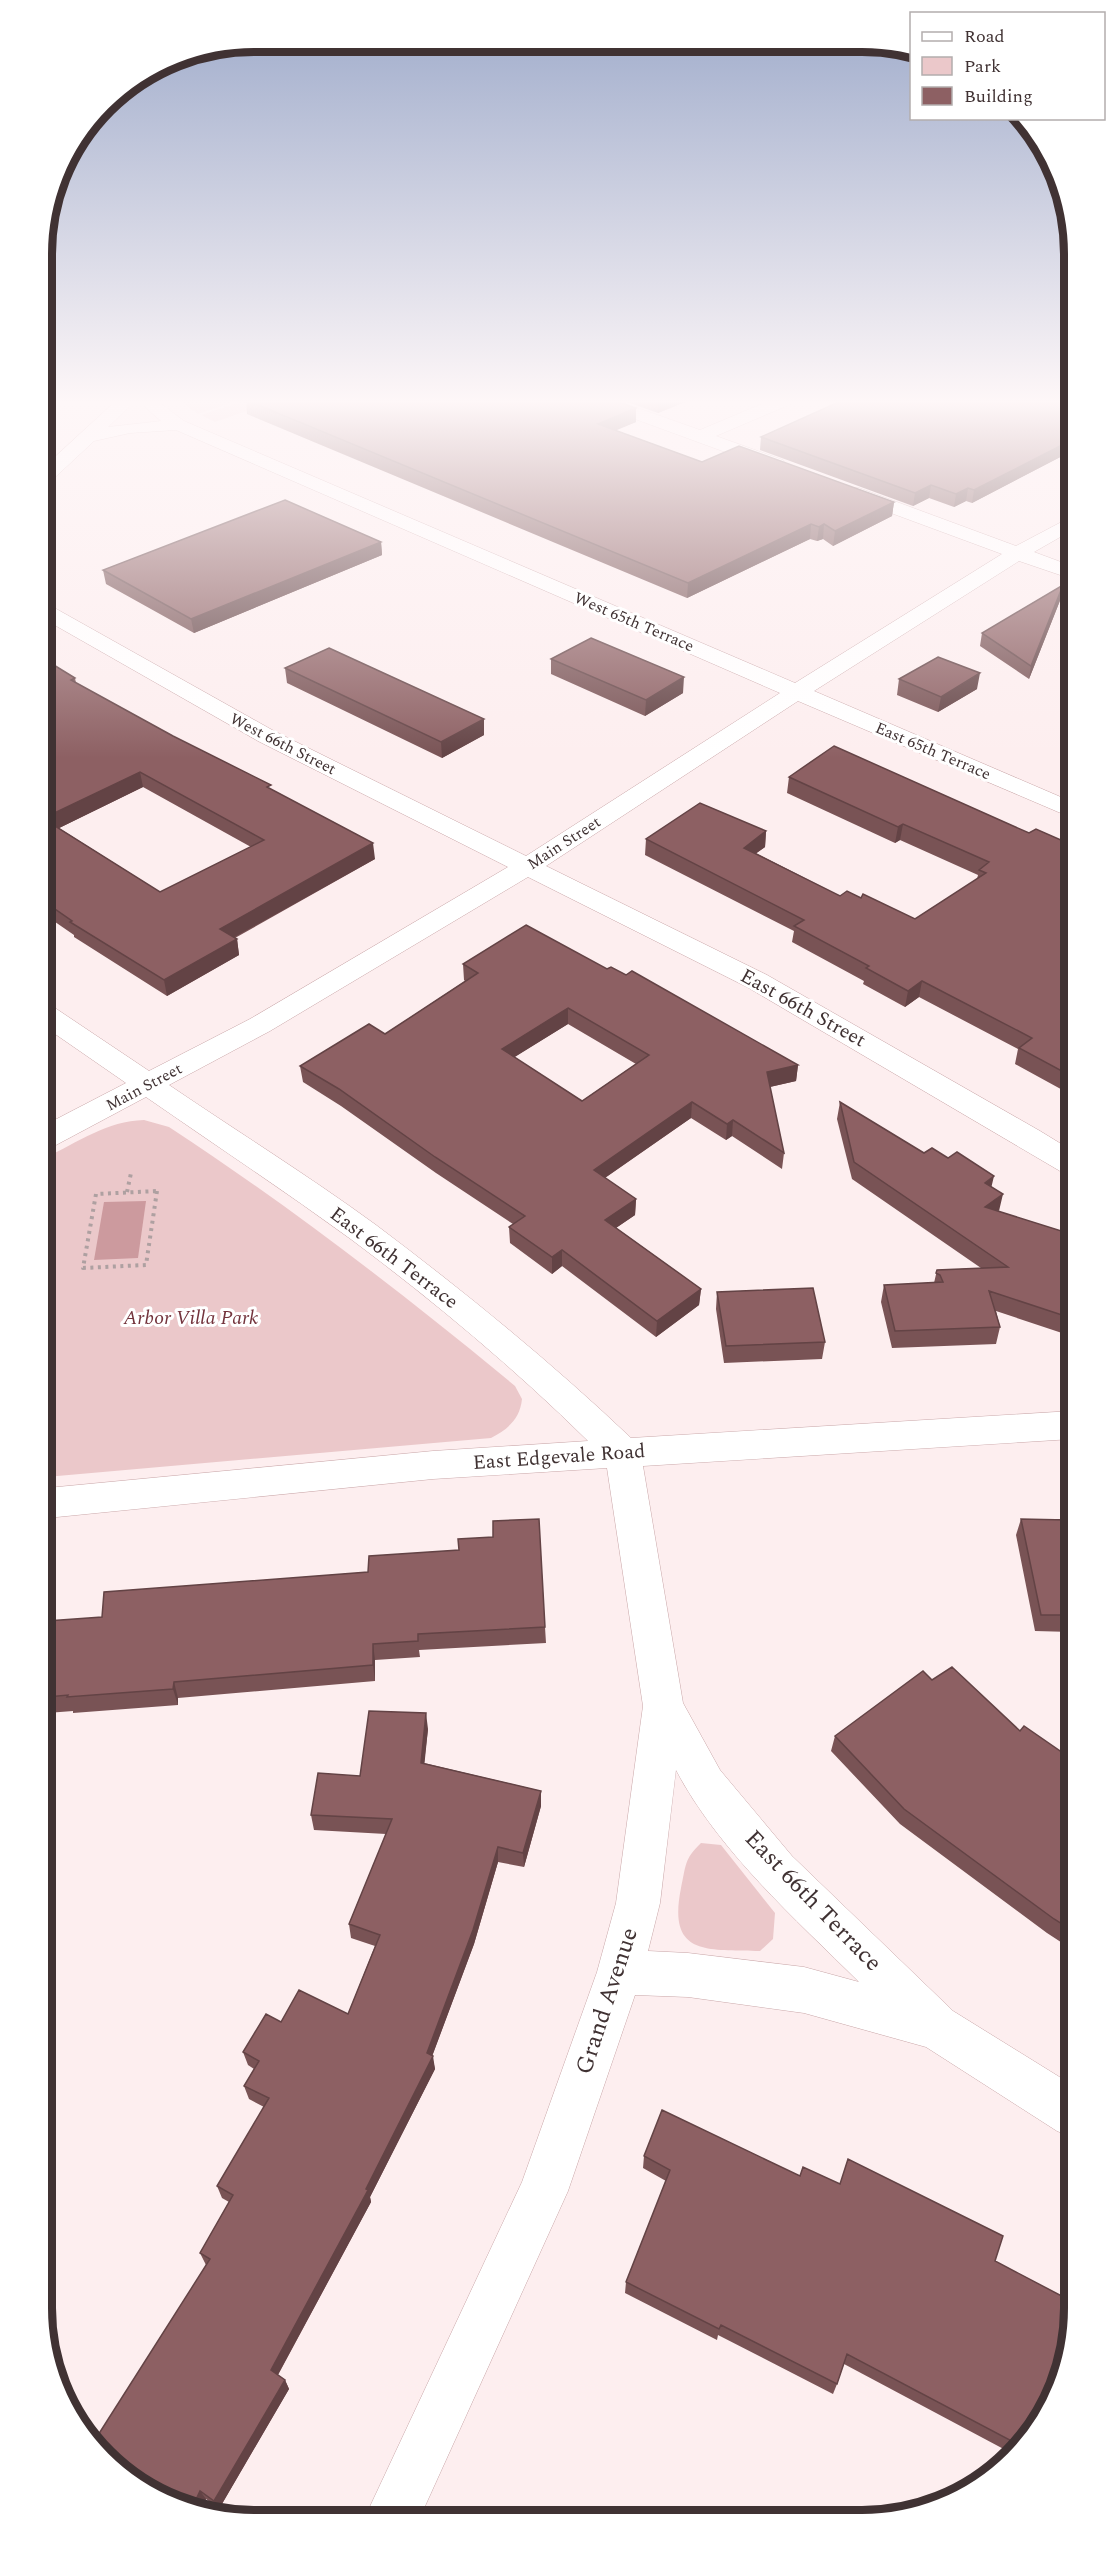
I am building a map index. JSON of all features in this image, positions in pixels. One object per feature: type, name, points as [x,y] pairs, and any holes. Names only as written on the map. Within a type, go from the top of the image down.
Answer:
[{"type":"street","name":"West 65th Terrace","points":[[397,520],[797,692]]},
{"type":"street","points":[[926,520],[1064,570]]},
{"type":"street","name":"Main Street","points":[[53,1134],[260,1025],[528,866],[797,692],[1017,553],[1064,527]]},
{"type":"street","name":"West 66th Street","points":[[53,615],[266,736],[528,866]]},
{"type":"street","name":"East 65th Terrace","points":[[797,692],[1064,807]]},
{"type":"street","name":"East 66th Street","points":[[528,866],[757,981],[1064,1160]]},
{"type":"street","name":"East 66th Terrace","points":[[53,1019],[363,1232],[455,1303],[558,1390],[623,1453]]},
{"type":"street","name":"East Edgevale Road","points":[[52,1502],[433,1465],[1064,1425]]},
{"type":"street","name":"Grand Avenue","points":[[395,2510],[543,2191],[620,1972],[638,1903],[663,1706],[623,1453]]},
{"type":"street","name":"East 66th Terrace","points":[[663,1706],[705,1784],[777,1871],[937,2027],[1064,2108]]},
{"type":"street","name":"East 66th Terrace","points":[[620,1972],[688,1975],[804,1990],[937,2027]]},
{"type":"path","points":[[127,1192],[131,1173]]},
{"type":"path","points":[[157,1191],[146,1265],[83,1268],[96,1194],[127,1192],[157,1191]]},
{"type":"green space","name":"Arbor Villa Park","points":[[144,1120],[169,1127],[297,1216],[381,1279],[515,1386],[522,1399],[516,1418],[503,1431],[491,1438],[52,1476],[53,1154],[105,1128],[130,1121]]},
{"type":"green space","points":[[701,1843],[721,1845],[775,1913],[773,1939],[760,1951],[708,1948],[696,1945],[686,1938],[680,1927],[678,1910],[681,1888],[689,1858]]},
{"type":"shaded area","points":[[146,1201],[138,1258],[94,1260],[104,1202]]},
{"type":"building","points":[[234,520],[330,520],[381,542],[191,619],[103,570]]},
{"type":"building","points":[[535,520],[858,520],[835,531],[824,524],[819,527],[811,524],[688,583]]},
{"type":"building","points":[[1063,585],[1031,666],[982,633]]},
{"type":"building","points":[[591,638],[684,677],[646,700],[551,659]]},
{"type":"building","points":[[329,648],[484,719],[441,742],[285,668]]},
{"type":"building","points":[[938,657],[980,673],[941,697],[899,679]]},
{"type":"building","points":[[53,664],[75,678],[71,680],[173,736],[271,785],[267,787],[373,843],[220,929],[237,939],[164,980],[70,922],[72,921],[53,907],[53,824],[160,892],[264,840],[140,772],[53,814]]},
{"type":"building","points":[[834,746],[1029,833],[1036,829],[1064,841],[1064,1072],[1019,1048],[1032,1038],[922,981],[908,991],[866,968],[869,966],[794,926],[804,920],[646,839],[700,803],[766,831],[744,848],[840,896],[847,891],[861,898],[863,894],[915,919],[986,873],[979,870],[989,862],[903,824],[898,827],[789,777]]},
{"type":"building","points":[[526,925],[607,969],[611,967],[626,975],[632,971],[798,1065],[767,1072],[784,1153],[733,1120],[727,1124],[692,1102],[594,1170],[636,1199],[605,1220],[701,1289],[657,1321],[562,1250],[552,1257],[509,1227],[525,1216],[435,1157],[339,1089],[300,1066],[369,1024],[385,1034],[478,973],[463,964]],"holes":[[[568,1008],[649,1055],[582,1101],[502,1049]]]},
{"type":"building","points":[[840,1102],[924,1153],[932,1148],[948,1158],[957,1152],[994,1176],[985,1183],[1003,1194],[985,1207],[1064,1232],[1064,1316],[989,1291],[1000,1327],[895,1331],[884,1285],[943,1282],[940,1275],[936,1273],[937,1270],[1008,1267],[854,1162]]},
{"type":"building","points":[[813,1288],[825,1342],[726,1346],[717,1292]]},
{"type":"building","points":[[539,1519],[545,1627],[418,1634],[418,1641],[373,1644],[373,1665],[174,1682],[173,1689],[52,1696],[52,1621],[102,1617],[104,1592],[368,1572],[369,1556],[459,1550],[458,1539],[493,1537],[493,1521]]},
{"type":"building","points":[[1021,1519],[1064,1520],[1064,1615],[1041,1615]]},
{"type":"building","points":[[952,1667],[1020,1731],[1024,1726],[1064,1754],[1064,1925],[904,1809],[835,1736],[923,1671],[932,1680]]},
{"type":"building","points":[[369,1711],[426,1713],[421,1763],[541,1791],[523,1853],[498,1847],[473,1930],[427,2053],[433,2056],[366,2189],[368,2190],[271,2370],[285,2380],[214,2501],[200,2491],[196,2501],[165,2489],[132,2468],[98,2435],[210,2259],[200,2253],[233,2195],[217,2186],[269,2098],[244,2086],[259,2061],[243,2052],[266,2014],[281,2022],[299,1990],[348,2014],[380,1935],[349,1924],[392,1819],[311,1815],[318,1773],[360,1776]]},
{"type":"building","points":[[662,2110],[800,2176],[803,2167],[840,2184],[848,2159],[1003,2236],[995,2261],[1064,2297],[1063,2334],[1058,2359],[1049,2385],[1023,2430],[1013,2442],[847,2354],[837,2384],[721,2325],[719,2329],[626,2282],[670,2170],[644,2156]]}]
